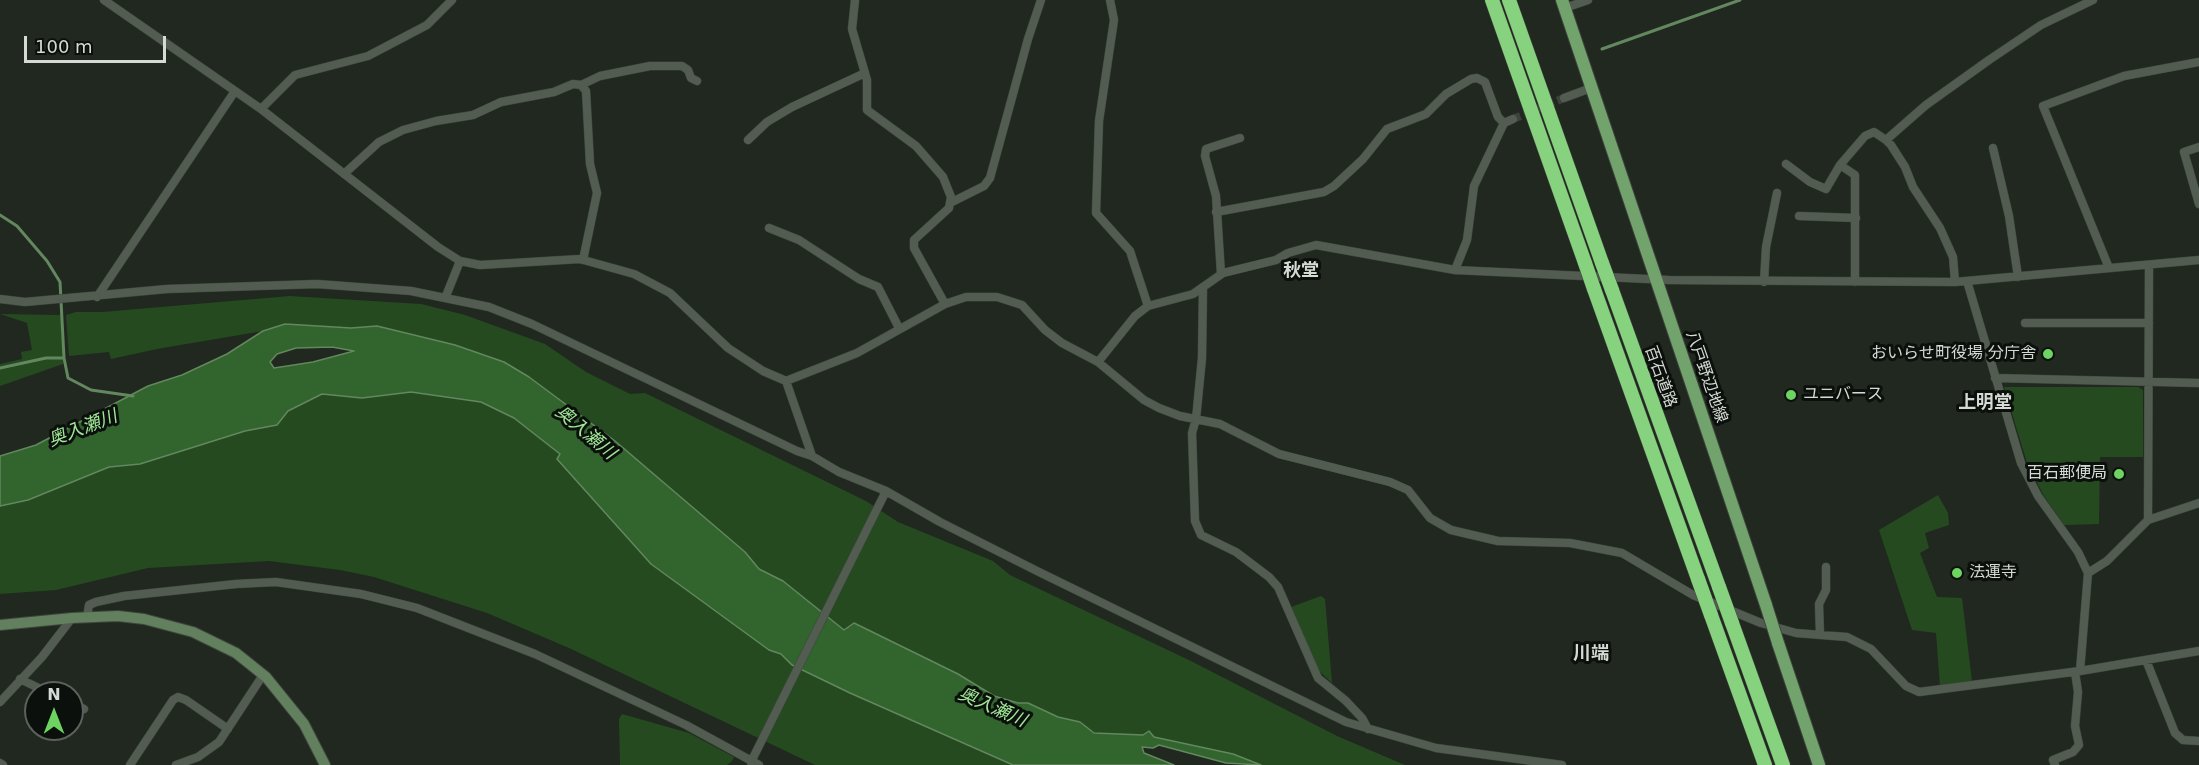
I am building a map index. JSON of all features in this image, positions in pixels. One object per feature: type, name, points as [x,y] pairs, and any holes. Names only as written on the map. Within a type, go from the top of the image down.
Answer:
[{"type":"highway","name":"百石道路","points":[[1492,0],[1765,765]]},
{"type":"highway","name":"百石道路","points":[[1509,0],[1783,765]]},
{"type":"main road","name":"八戸野辺地線","points":[[1563,4],[1819,765]]},
{"type":"main road","points":[[0,625],[87,617],[144,619],[194,632],[236,653],[263,675],[304,724],[324,765]]},
{"type":"street","points":[[104,0],[261,109],[460,261],[480,265],[547,259],[583,260],[634,274],[670,293],[728,348],[763,371],[786,381],[857,353],[945,304],[966,297],[998,297],[1015,302],[1030,311],[1044,330],[1062,343],[1098,362],[1144,400],[1180,416],[1220,424],[1279,454],[1399,486],[1415,496],[1439,525],[1451,530],[1498,541],[1570,543],[1622,554],[1693,595],[1739,614],[1796,633],[1847,637],[1861,642],[1871,649],[1906,686],[1919,692],[2078,671],[2199,651]]},
{"type":"street","points":[[261,109],[295,75],[368,56],[427,25],[452,0]]},
{"type":"street","points":[[855,0],[852,29],[865,74],[867,110],[916,146],[943,177],[952,202]]},
{"type":"street","points":[[945,304],[914,248],[914,240],[949,208],[952,202],[984,186],[990,178],[1041,0]]},
{"type":"street","points":[[1110,0],[1114,20],[1100,111],[1096,213],[1130,251],[1148,306]]},
{"type":"street","points":[[1563,4],[1588,0]]},
{"type":"street","points":[[1886,140],[1926,105],[2023,37],[2057,16],[2093,0]]},
{"type":"street","points":[[2109,268],[2043,106],[2124,76],[2199,62]]},
{"type":"street","points":[[344,174],[378,142],[403,130],[473,115],[501,102],[554,92],[573,84],[581,85],[600,76],[650,66],[682,66],[688,70],[691,78],[697,81]]},
{"type":"street","points":[[748,140],[767,122],[792,107],[865,74]]},
{"type":"street","points":[[1216,212],[1324,192],[1334,186],[1363,159],[1387,129],[1426,114],[1446,94],[1471,79],[1477,78],[1485,82],[1498,117],[1504,123]]},
{"type":"street","points":[[581,85],[586,92],[590,164],[597,193],[583,260]]},
{"type":"street","points":[[1564,98],[1591,88]]},
{"type":"street","points":[[97,297],[235,91]]},
{"type":"street","points":[[1455,270],[1467,240],[1474,186],[1504,123],[1513,119]]},
{"type":"street","points":[[1786,164],[1810,182],[1826,189],[1840,165],[1870,133],[1874,132],[1886,140],[1892,145],[1912,187],[1940,228],[1953,257],[1955,282]]},
{"type":"street","points":[[1221,274],[1216,196],[1204,156],[1206,150],[1240,138]]},
{"type":"street","points":[[2199,147],[2184,152],[2199,204]]},
{"type":"street","points":[[1993,148],[2009,216],[2018,277]]},
{"type":"street","points":[[1840,165],[1855,175],[1855,282]]},
{"type":"street","points":[[1764,282],[1766,247],[1777,193]]},
{"type":"street","points":[[1799,216],[1856,218]]},
{"type":"street","points":[[769,228],[799,240],[859,279],[878,287],[899,328]]},
{"type":"street","points":[[1098,362],[1135,316],[1148,306],[1182,298],[1221,274],[1276,260],[1288,253],[1316,245],[1455,270],[1764,282],[1955,282],[2199,260]]},
{"type":"street","points":[[446,296],[460,261]]},
{"type":"street","points":[[2148,520],[2149,265]]},
{"type":"street","points":[[1967,281],[2021,463],[2038,496],[2078,552],[2088,573],[2075,726],[2079,745],[2073,752],[2053,760],[2055,765]]},
{"type":"street","points":[[0,299],[25,302],[167,289],[266,284],[379,288],[446,296],[489,307],[532,324],[797,451],[812,456],[839,472],[1039,572],[1346,722],[1436,748],[1562,765]]},
{"type":"street","points":[[1203,287],[1204,331],[1196,419],[1192,433],[1193,504],[1201,535],[1236,552],[1269,577],[1278,587],[1318,678],[1346,701],[1362,718],[1368,729]]},
{"type":"street","points":[[2025,323],[2149,322]]},
{"type":"street","points":[[1995,378],[2199,382]]},
{"type":"street","points":[[786,381],[812,456]]},
{"type":"street","points":[[87,617],[89,605],[96,602],[124,596],[236,584],[276,582],[361,594],[417,608],[535,654],[686,725],[756,761],[885,494]]},
{"type":"street","points":[[2088,573],[2107,561],[2148,520],[2199,503]]},
{"type":"street","points":[[1820,635],[1819,604],[1826,590],[1826,567]]},
{"type":"street","points":[[0,702],[42,657],[72,618]]},
{"type":"street","points":[[2146,660],[2175,733],[2182,740],[2199,741]]},
{"type":"street","points":[[176,765],[198,757],[219,742],[263,675]]},
{"type":"street","points":[[20,680],[24,682]]},
{"type":"street","points":[[130,765],[173,700],[178,698],[186,700],[228,729]]},
{"type":"shaded area","points":[[290,296],[421,304],[465,315],[545,344],[586,372],[630,394],[645,393],[866,501],[898,522],[993,561],[1010,575],[1193,662],[1337,736],[1405,765],[1261,765],[1233,754],[1143,735],[1094,733],[1080,722],[1058,717],[1028,703],[1018,703],[994,696],[975,684],[851,627],[844,630],[783,581],[759,569],[745,552],[504,362],[455,345],[377,326],[351,328],[285,324],[263,331],[111,359],[109,352],[69,356],[66,315],[76,312],[102,312]]},
{"type":"shaded area","points":[[0,314],[61,315],[63,364],[0,386],[0,364],[22,359],[21,352],[32,350],[27,323]]},
{"type":"shaded area","points":[[2004,387],[2138,387],[2143,390],[2143,457],[2100,457],[2099,524],[2064,525],[2044,496],[2027,463]]},
{"type":"shaded area","points":[[411,392],[481,402],[514,418],[560,454],[557,459],[769,650],[781,654],[792,665],[850,693],[1013,765],[815,765],[569,648],[487,613],[374,577],[340,570],[269,561],[148,568],[56,590],[0,594],[0,506],[28,500],[109,467],[140,464],[245,431],[277,425],[288,411],[322,393],[362,398]]},
{"type":"shaded area","points":[[1938,495],[1948,513],[1949,525],[1925,533],[1929,548],[1920,553],[1937,597],[1962,598],[1972,681],[1940,686],[1936,633],[1912,630],[1879,530]]},
{"type":"shaded area","points":[[1321,596],[1325,599],[1332,683],[1315,667],[1291,607]]},
{"type":"shaded area","points":[[622,714],[689,733],[734,757],[727,765],[620,765],[619,719]]},
{"type":"water","name":"奥入瀬川","points":[[285,324],[351,328],[377,326],[455,345],[504,362],[529,377],[615,441],[745,552],[759,569],[783,581],[844,630],[854,623],[958,674],[994,696],[1018,703],[1028,703],[1058,717],[1080,722],[1094,733],[1143,735],[1149,731],[1154,737],[1233,754],[1261,765],[1226,763],[1159,745],[1153,748],[1142,747],[1144,753],[1174,765],[1013,765],[850,693],[792,665],[781,654],[769,650],[651,564],[557,459],[560,454],[514,418],[481,402],[411,392],[362,398],[322,394],[288,411],[277,425],[245,431],[140,464],[109,467],[28,500],[0,506],[0,456],[36,445],[148,386],[182,375],[227,354],[263,331]],"holes":[[[332,347],[354,351],[313,362],[274,368],[270,362],[277,354],[296,348]]]},
{"type":"waterway","points":[[1602,49],[1740,0]]},
{"type":"waterway","points":[[0,215],[17,226],[47,261],[60,282],[64,358],[68,378],[91,390],[133,396]]},
{"type":"waterway","points":[[0,368],[46,358],[63,358]]},
{"type":"tunnel","points":[[1513,119],[1564,98]]},
{"type":"place","name":"おいらせ町役場 分庁舎","points":[[2048,354]]},
{"type":"place","name":"ユニバース","points":[[1791,395]]},
{"type":"place","name":"百石郵便局","points":[[2119,474]]},
{"type":"place","name":"法運寺","points":[[1957,573]]},
{"type":"district","name":"秋堂","points":[[1301,271]]},
{"type":"district","name":"上明堂","points":[[1985,403]]},
{"type":"district","name":"川端","points":[[1591,654]]}]
